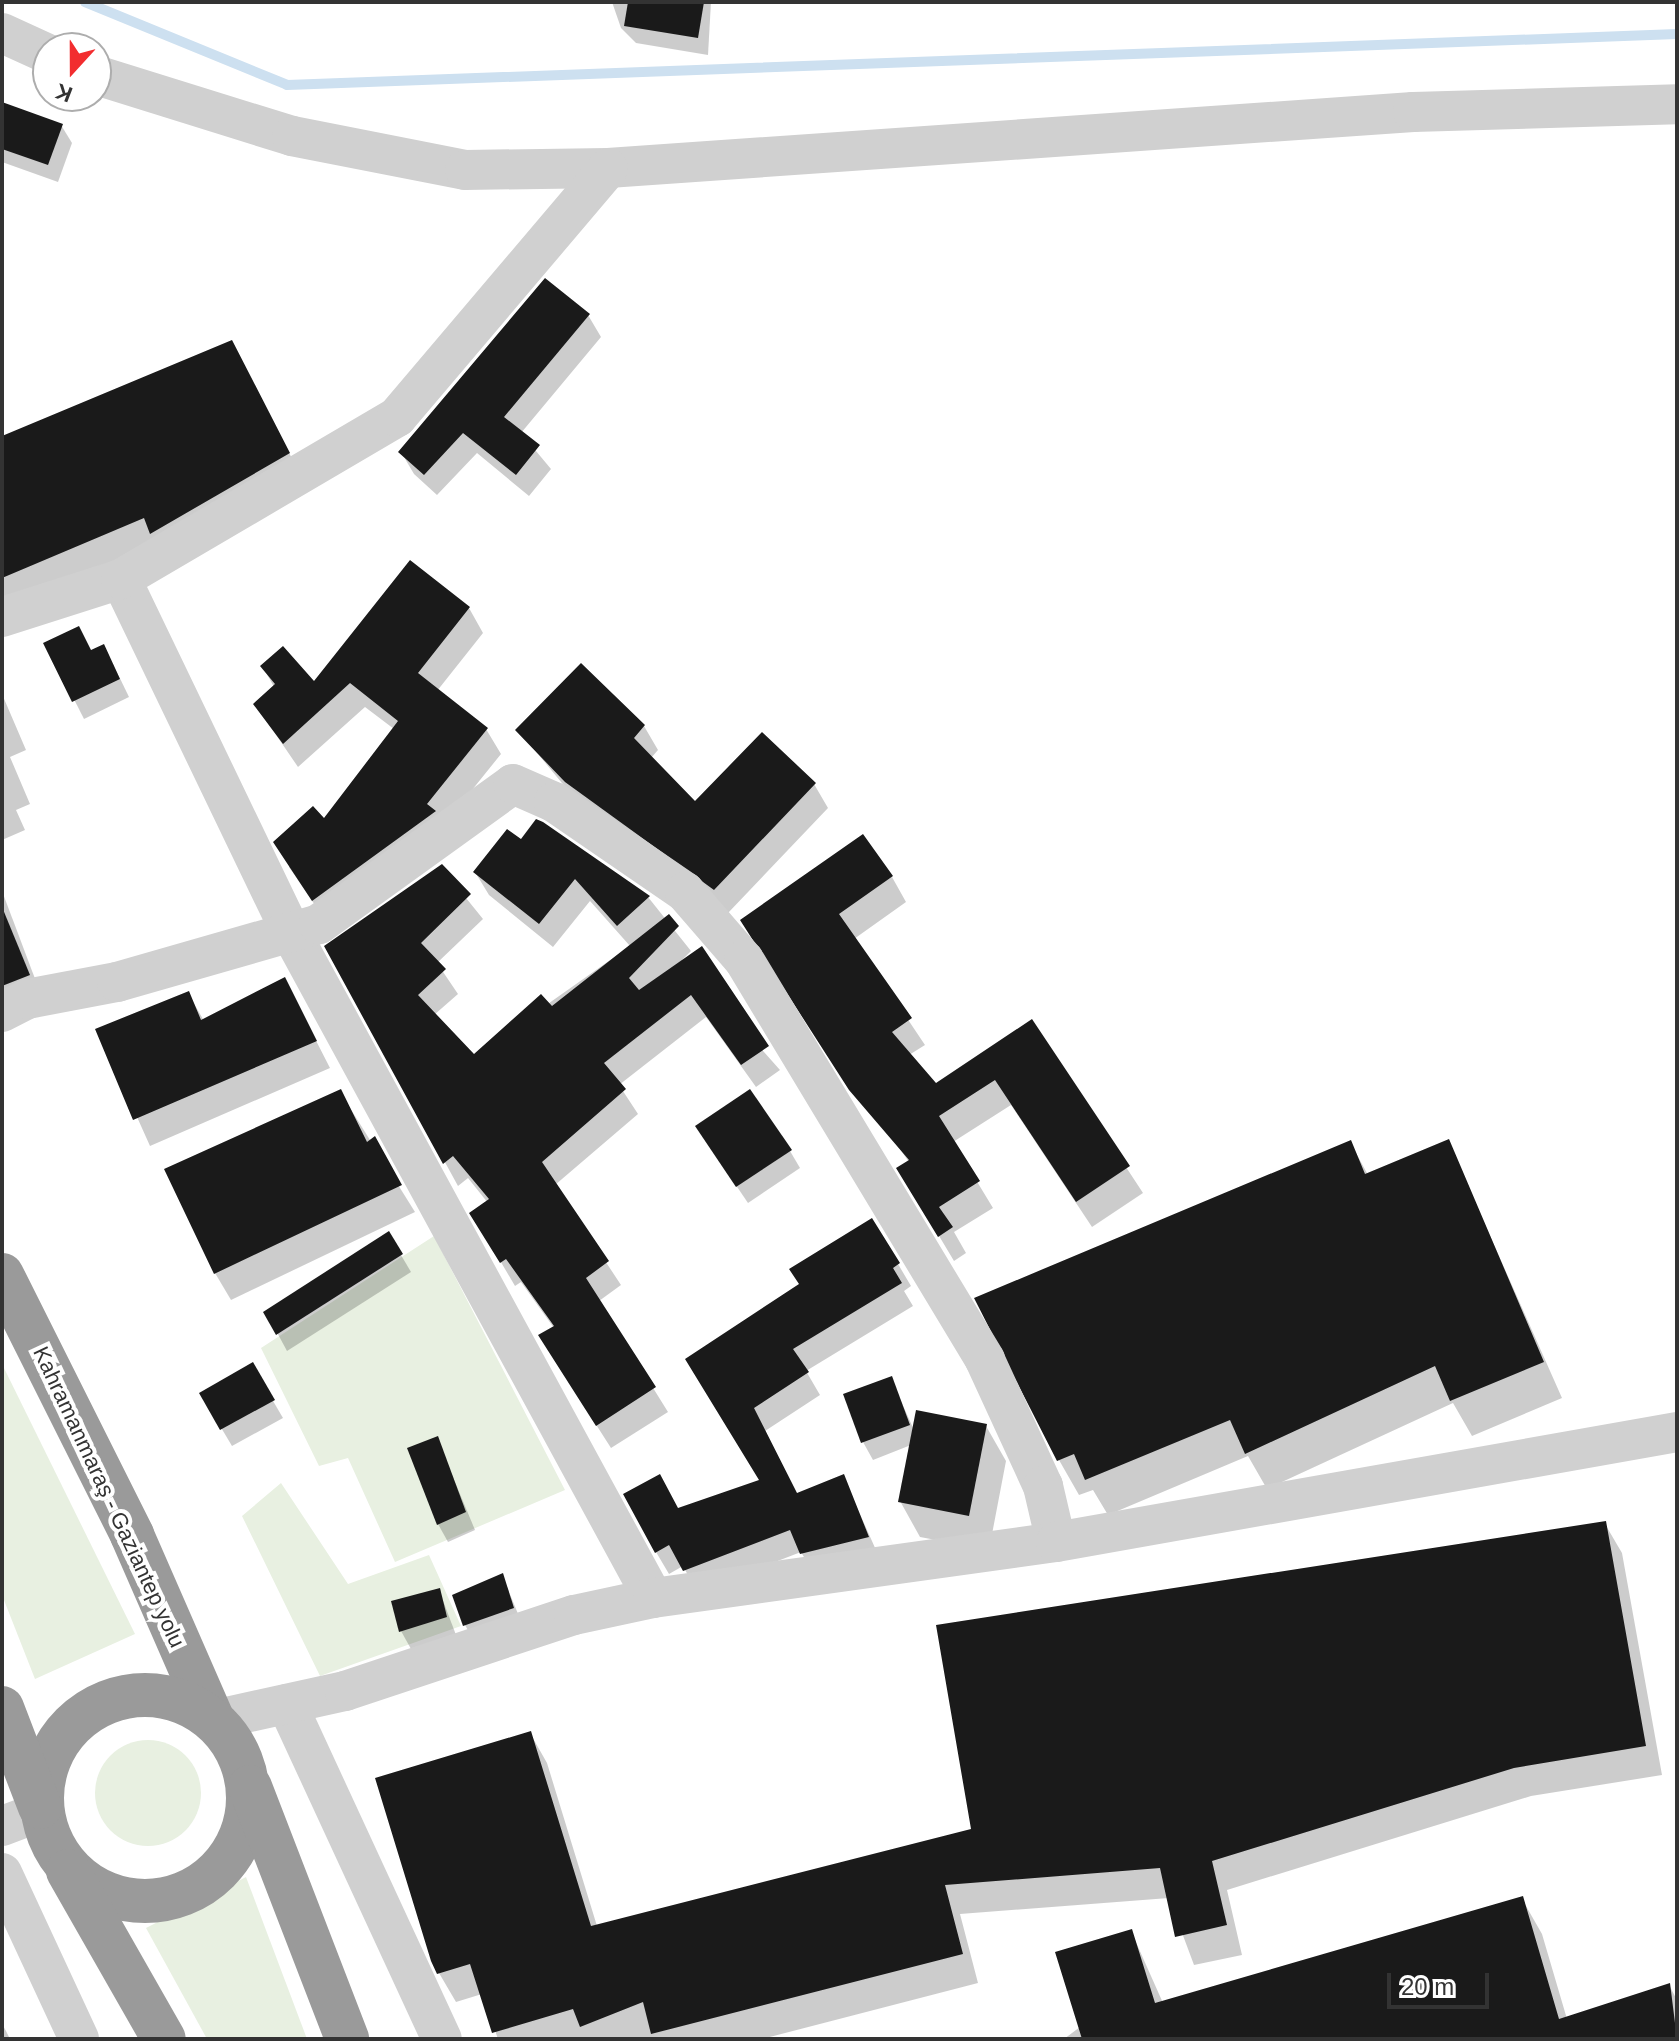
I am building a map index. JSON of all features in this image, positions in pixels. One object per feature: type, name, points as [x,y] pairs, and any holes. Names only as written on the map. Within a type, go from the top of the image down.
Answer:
[{"type":"highway","name":"Kahramanmaraş - Gaziantep yolu","points":[[2,1275],[132,1535],[213,1720]]},
{"type":"highway","points":[[22,1819],[42,1783],[57,1745],[84,1714],[108,1701],[163,1696],[213,1720],[247,1778],[347,2039]]},
{"type":"highway","points":[[2,1708],[22,1819],[65,1865],[164,2039]]},
{"type":"highway","points":[[65,1865],[123,1900],[190,1892],[238,1845],[247,1778]]},
{"type":"street","points":[[2,33],[32,47]]},
{"type":"street","points":[[112,80],[292,136],[465,170],[608,168],[1413,112],[1677,104]]},
{"type":"street","points":[[2,617],[121,579],[397,417],[608,168]]},
{"type":"street","points":[[121,579],[291,933],[653,1598]]},
{"type":"street","points":[[2,1012],[27,999],[117,982],[319,924],[513,784],[554,802],[685,892],[744,960],[985,1360],[1043,1486],[1056,1542]]},
{"type":"street","points":[[213,1720],[287,1704],[574,1615],[653,1598],[1056,1542],[1677,1432]]},
{"type":"street","points":[[287,1704],[442,2039]]},
{"type":"street","points":[[2,1873],[79,2039]]},
{"type":"green space","points":[[434,1236],[565,1490],[395,1562],[348,1458],[319,1466],[261,1348]]},
{"type":"green space","points":[[2,1364],[135,1634],[35,1679],[2,1595]]},
{"type":"green space","points":[[281,1483],[348,1584],[429,1555],[461,1626],[320,1676],[242,1516]]},
{"type":"green space","points":[[148,1740],[168,1744],[186,1755],[197,1773],[201,1793],[197,1813],[186,1831],[168,1842],[148,1846],[128,1842],[110,1831],[99,1813],[95,1793],[99,1773],[110,1755],[128,1744]]},
{"type":"green space","points":[[246,1877],[307,2039],[207,2039],[146,1928]]},
{"type":"building","points":[[628,2],[704,2],[698,38],[624,26]]},
{"type":"building","points":[[2,102],[63,124],[48,165],[2,149]]},
{"type":"building","points":[[545,278],[590,314],[504,417],[540,445],[516,475],[463,433],[424,475],[398,452]]},
{"type":"building","points":[[232,340],[290,453],[150,534],[144,518],[2,578],[2,436]]},
{"type":"building","points":[[410,560],[470,607],[418,673],[488,728],[427,804],[436,811],[312,901],[273,842],[313,806],[324,818],[398,721],[350,683],[283,744],[253,704],[275,684],[260,666],[283,646],[314,681]]},
{"type":"building","points":[[79,626],[91,650],[104,644],[120,679],[72,702],[43,643]]},
{"type":"building","points":[[581,663],[645,725],[634,738],[695,801],[762,732],[816,783],[714,890],[565,782],[515,730]]},
{"type":"building","points":[[536,819],[650,896],[617,926],[575,879],[539,924],[473,872],[507,829],[521,839]]},
{"type":"building","points":[[863,834],[893,876],[839,914],[912,1018],[892,1032],[936,1083],[1032,1019],[1130,1166],[1076,1202],[995,1080],[939,1116],[980,1181],[939,1207],[953,1227],[938,1237],[896,1168],[909,1160],[849,1090],[740,920]]},
{"type":"building","points":[[442,864],[471,894],[421,943],[446,969],[418,995],[474,1054],[541,994],[552,1006],[669,914],[679,926],[629,978],[639,990],[702,946],[769,1046],[741,1065],[691,995],[604,1063],[626,1089],[542,1162],[609,1261],[586,1278],[656,1387],[596,1426],[538,1335],[554,1326],[506,1259],[500,1263],[469,1213],[489,1199],[453,1156],[443,1164],[324,946]]},
{"type":"building","points":[[2,907],[30,975],[2,986]]},
{"type":"building","points":[[285,977],[317,1041],[133,1120],[95,1029],[189,991],[201,1020]]},
{"type":"building","points":[[341,1089],[367,1142],[375,1136],[402,1185],[214,1274],[164,1169]]},
{"type":"building","points":[[750,1089],[792,1150],[736,1187],[695,1126]]},
{"type":"building","points":[[1449,1139],[1544,1362],[1450,1401],[1435,1366],[1245,1454],[1230,1420],[1085,1480],[1074,1454],[1057,1461],[974,1298],[1351,1140],[1365,1174]]},
{"type":"building","points":[[872,1218],[900,1263],[893,1268],[902,1283],[793,1349],[809,1372],[754,1408],[797,1493],[844,1474],[869,1537],[800,1554],[790,1530],[683,1571],[669,1545],[655,1553],[623,1494],[660,1474],[678,1508],[759,1480],[685,1359],[799,1284],[789,1269]]},
{"type":"building","points":[[389,1231],[403,1254],[276,1335],[263,1312]]},
{"type":"building","points":[[253,1362],[275,1400],[220,1430],[199,1393]]},
{"type":"building","points":[[892,1376],[910,1425],[861,1443],[843,1394]]},
{"type":"building","points":[[916,1410],[987,1424],[969,1516],[898,1502]]},
{"type":"building","points":[[438,1436],[466,1512],[437,1525],[407,1448]]},
{"type":"building","points":[[1606,1521],[1646,1746],[1514,1768],[1212,1861],[1227,1925],[1175,1937],[1160,1868],[945,1885],[963,1954],[651,2034],[643,2002],[580,2027],[573,2009],[492,2033],[470,1964],[437,1974],[431,1961],[375,1778],[531,1731],[591,1926],[971,1829],[936,1625]]},
{"type":"building","points":[[503,1573],[514,1608],[463,1626],[452,1595]]},
{"type":"building","points":[[440,1588],[447,1617],[399,1632],[391,1601]]},
{"type":"building","points":[[1523,1896],[1559,2019],[1670,1983],[1677,2039],[1082,2039],[1055,1952],[1132,1929],[1155,2003]]},
{"type":"waterway","points":[[85,2],[287,85],[1677,34]]}]
